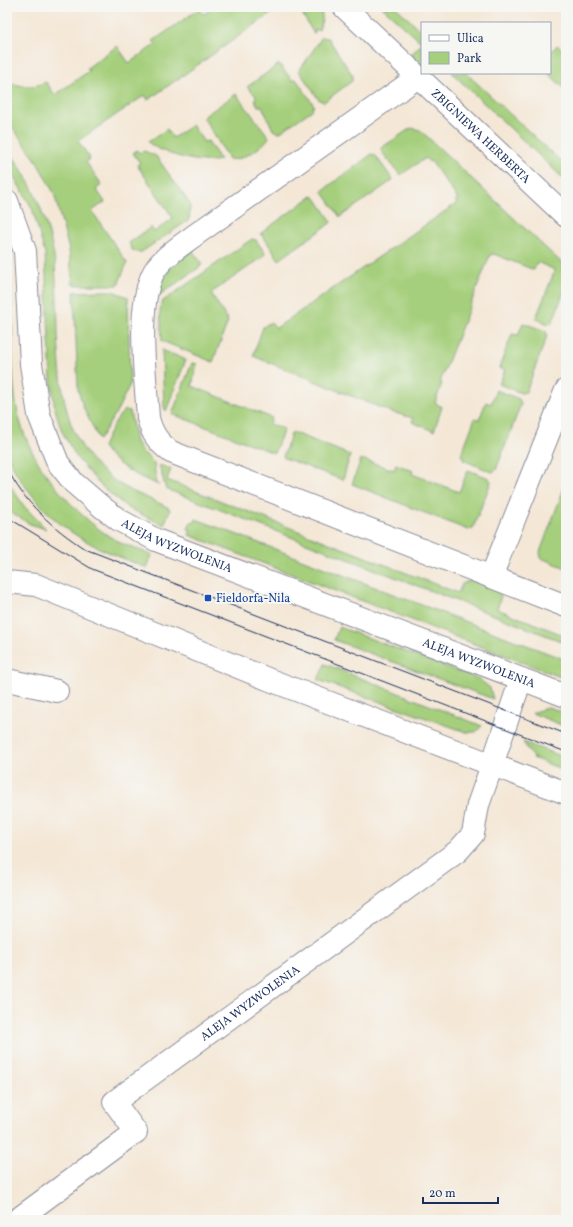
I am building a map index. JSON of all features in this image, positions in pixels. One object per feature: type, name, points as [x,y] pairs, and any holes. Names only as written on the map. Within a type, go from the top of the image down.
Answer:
[{"type":"street","name":"ZBIGNIEWA HERBERTA","points":[[344,7],[566,216]]},
{"type":"street","points":[[418,77],[195,235],[157,267],[148,283],[143,326],[148,418],[152,432],[160,444],[171,452],[566,606]]},
{"type":"street","name":"ALEJA WYZWOLENIA","points":[[7,201],[25,251],[30,364],[39,415],[58,463],[65,473],[89,497],[118,520],[156,540],[566,696]]},
{"type":"street","points":[[491,577],[566,390]]},
{"type":"street","points":[[7,582],[36,585],[270,680],[566,793]]},
{"type":"street","points":[[492,765],[521,679]]},
{"type":"street","points":[[7,680],[57,691]]},
{"type":"street","name":"ALEJA WYZWOLENIA","points":[[18,1219],[136,1132],[114,1102],[458,851],[473,834],[478,805],[492,765]]},
{"type":"green space","points":[[214,7],[280,7],[148,100],[145,95],[78,141],[90,158],[86,162],[102,185],[96,189],[105,202],[92,211],[127,263],[118,285],[73,285],[69,250],[54,193],[34,157],[7,120],[7,81],[17,85],[26,86],[46,82],[55,95],[89,71],[87,68],[117,46],[129,63],[156,44],[153,41],[199,9],[204,14]]},
{"type":"green space","points":[[298,7],[317,7],[320,10],[322,21],[319,30],[315,30],[314,34]]},
{"type":"green space","points":[[382,7],[396,7],[421,31],[421,42]]},
{"type":"green space","points":[[322,37],[328,38],[353,76],[352,81],[324,102],[319,100],[299,71]]},
{"type":"green space","points":[[421,44],[421,69],[409,57]]},
{"type":"green space","points":[[557,45],[566,52],[566,90],[549,74],[551,74],[551,52]]},
{"type":"green space","points":[[279,64],[293,81],[296,79],[314,105],[312,110],[279,133],[273,130],[262,106],[258,106],[255,100],[256,96],[247,87]]},
{"type":"green space","points":[[453,74],[467,74],[566,166],[566,181]]},
{"type":"green space","points":[[236,94],[269,137],[267,141],[251,153],[239,159],[233,160],[229,159],[203,117]]},
{"type":"green space","points":[[192,125],[204,142],[208,141],[220,159],[219,160],[192,160],[162,151],[148,142],[167,129],[173,138]]},
{"type":"green space","points":[[411,128],[420,130],[566,267],[566,287],[552,323],[548,324],[536,318],[555,270],[537,262],[534,270],[494,254],[490,255],[440,382],[442,383],[435,403],[442,407],[434,431],[412,422],[413,418],[391,412],[253,356],[263,327],[271,322],[276,328],[457,203],[455,201],[458,199],[431,161],[429,162],[426,158],[400,175],[382,152],[381,148]]},
{"type":"green space","points":[[7,148],[32,188],[44,216],[52,246],[55,262],[58,334],[63,395],[74,432],[83,449],[112,479],[132,491],[169,508],[170,510],[164,525],[128,508],[100,485],[77,458],[62,432],[55,409],[51,380],[45,254],[32,208],[7,165]]},
{"type":"green space","points":[[137,150],[140,153],[144,151],[156,156],[190,204],[189,220],[140,253],[133,251],[129,243],[151,227],[154,232],[173,218],[137,165],[140,163],[133,153]]},
{"type":"green space","points":[[372,154],[375,155],[393,180],[340,217],[322,191]]},
{"type":"green space","points":[[312,196],[316,198],[332,222],[279,260],[261,233]]},
{"type":"green space","points":[[252,239],[256,240],[265,253],[263,257],[211,293],[228,321],[213,362],[162,341],[160,310],[163,301]]},
{"type":"green space","points":[[7,248],[12,300],[14,387],[16,405],[25,437],[40,466],[73,506],[102,531],[114,539],[152,555],[147,568],[97,547],[68,530],[42,506],[22,482],[9,459],[7,454]]},
{"type":"green space","points":[[192,250],[202,264],[200,267],[155,298],[164,276],[179,260]]},
{"type":"green space","points":[[112,291],[128,297],[130,384],[116,413],[99,440],[84,409],[78,390],[74,292]]},
{"type":"green space","points":[[523,323],[546,331],[547,336],[526,392],[521,393],[499,384],[505,370],[499,368],[512,334],[518,335]]},
{"type":"green space","points":[[162,350],[184,359],[185,362],[166,411],[164,408]]},
{"type":"green space","points":[[192,363],[197,364],[192,386],[272,418],[270,424],[284,429],[274,453],[172,414]]},
{"type":"green space","points":[[496,390],[519,399],[521,404],[496,470],[492,472],[463,460],[464,457],[461,455],[475,418],[479,420],[486,402],[491,404]]},
{"type":"green space","points":[[126,410],[130,411],[136,442],[142,451],[154,463],[156,482],[159,485],[128,470],[114,460],[103,447],[119,416]]},
{"type":"green space","points":[[292,432],[350,455],[343,480],[284,458],[283,456]]},
{"type":"green space","points":[[361,459],[394,470],[396,464],[413,471],[412,474],[459,492],[468,470],[489,478],[491,482],[473,528],[468,530],[352,484]]},
{"type":"green space","points":[[159,465],[171,469],[167,480],[458,593],[462,584],[472,580],[498,589],[501,596],[497,609],[566,636],[566,643],[166,489]]},
{"type":"green space","points":[[7,481],[24,506],[46,529],[30,524],[7,510]]},
{"type":"green space","points":[[566,483],[566,568],[541,558],[540,552]]},
{"type":"green space","points":[[196,519],[566,660],[566,679],[189,535],[191,530],[188,529],[191,522],[194,523]]},
{"type":"green space","points":[[339,627],[479,679],[490,688],[493,699],[334,640]]},
{"type":"green space","points":[[325,664],[482,726],[476,732],[466,732],[318,680]]},
{"type":"green space","points":[[548,707],[566,713],[566,727],[532,713]]},
{"type":"green space","points":[[523,742],[566,758],[566,771],[533,758]]},
{"type":"tram line","points":[[7,468],[14,481],[40,514],[85,549],[566,734]]},
{"type":"tram line","points":[[7,517],[92,569],[566,752]]},
{"type":"place","name":"Fieldorfa-Nila","points":[[208,598]]}]
